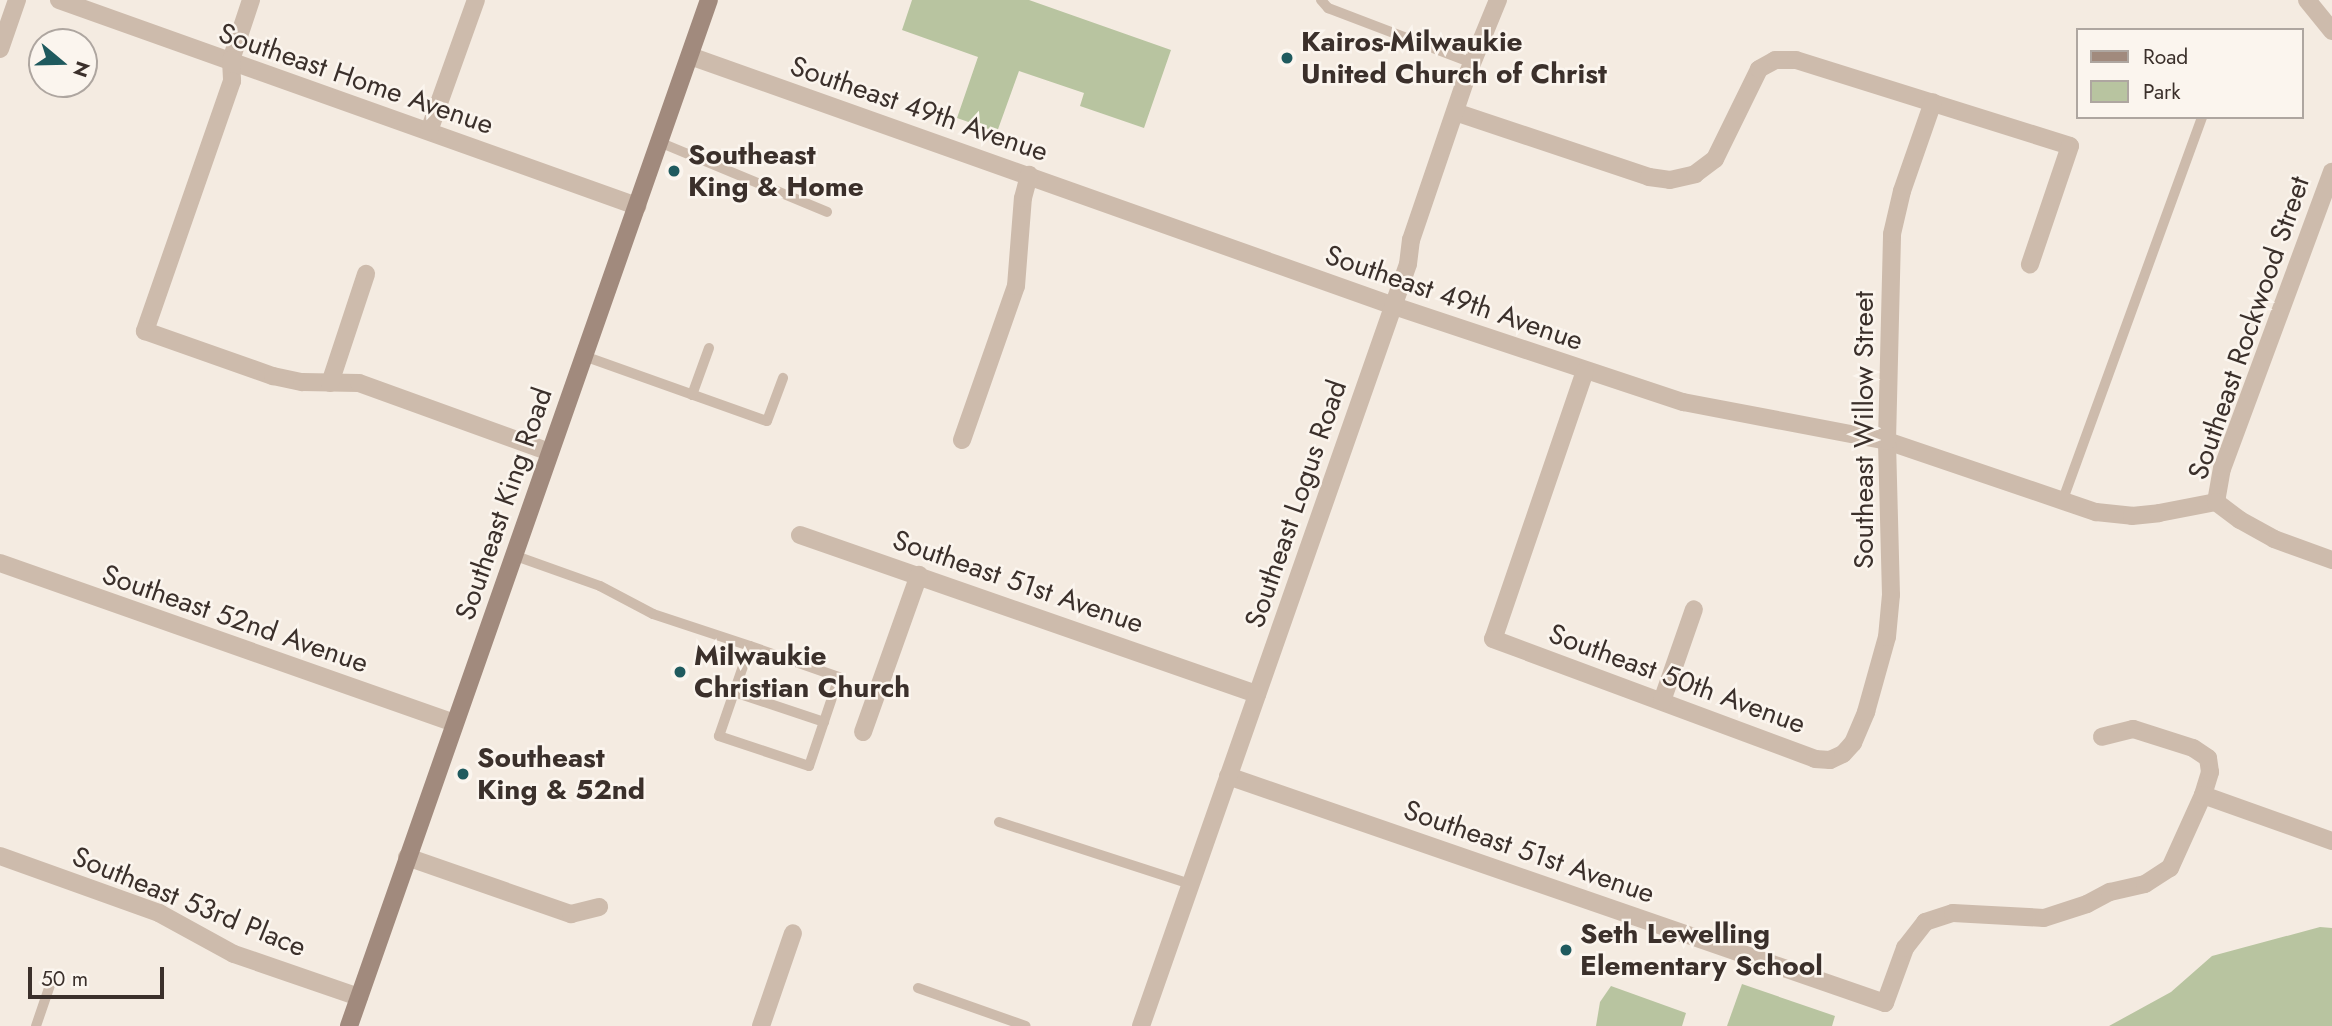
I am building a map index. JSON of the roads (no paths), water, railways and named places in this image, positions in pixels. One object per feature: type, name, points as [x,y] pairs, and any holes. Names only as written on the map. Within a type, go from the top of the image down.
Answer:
[{"type":"main road","name":"Southeast King Road","points":[[349,1026],[709,0]]},
{"type":"street","points":[[0,49],[17,0]]},
{"type":"street","name":"Southeast Home Avenue","points":[[59,0],[637,206]]},
{"type":"street","points":[[251,0],[231,60],[232,81],[145,331],[273,376],[302,382],[359,383],[550,452]]},
{"type":"street","points":[[429,131],[476,0]]},
{"type":"street","name":"Southeast Logus Road","points":[[1141,1026],[1394,306],[1408,264],[1411,240],[1472,63],[1498,0]]},
{"type":"street","points":[[2307,0],[2332,31]]},
{"type":"street","name":"Southeast 49th Avenue","points":[[690,56],[1394,306],[1684,402],[1886,441],[2096,512],[2132,516],[2216,502]]},
{"type":"street","points":[[1455,112],[1649,177],[1670,180],[1695,174],[1715,159],[1759,69],[1775,60],[1796,60],[2070,146],[2030,264]]},
{"type":"street","name":"Southeast Willow Street","points":[[1843,754],[1853,743],[1866,712],[1887,637],[1891,595],[1886,441],[1892,234],[1902,191],[1933,102]]},
{"type":"street","name":"Southeast Rockwood Street","points":[[2216,502],[2222,469],[2332,172]]},
{"type":"street","points":[[962,440],[1016,286],[1023,198],[1029,175]]},
{"type":"street","points":[[330,383],[366,274]]},
{"type":"street","name":"Southeast 50th Avenue","points":[[1585,371],[1493,639],[1815,759],[1830,760],[1843,754]]},
{"type":"street","points":[[2216,502],[2239,520],[2274,539],[2332,560]]},
{"type":"street","name":"Southeast 51st Avenue","points":[[800,535],[1257,694]]},
{"type":"street","name":"Southeast 52nd Avenue","points":[[0,563],[454,723]]},
{"type":"street","points":[[863,732],[919,575]]},
{"type":"street","points":[[1662,701],[1694,610]]},
{"type":"street","points":[[2102,737],[2133,729],[2193,748],[2208,758],[2210,772],[2203,795],[2332,841]]},
{"type":"street","name":"Southeast 51st Avenue","points":[[1228,776],[1885,1003],[1905,948],[1925,922],[1953,913],[2044,918],[2087,904],[2110,892],[2145,884],[2170,868],[2203,795]]},
{"type":"street","name":"Southeast 53rd Place","points":[[0,856],[159,913],[234,954],[359,997]]},
{"type":"street","points":[[407,857],[571,914],[599,907]]},
{"type":"street","points":[[761,1026],[793,933]]},
{"type":"lane","points":[[1321,0],[1328,8],[1472,63]]},
{"type":"lane","points":[[2062,502],[2202,119]]},
{"type":"lane","points":[[659,142],[827,212]]},
{"type":"lane","points":[[692,395],[709,348]]},
{"type":"lane","points":[[584,356],[766,421],[783,378]]},
{"type":"lane","points":[[513,555],[600,586],[653,614],[750,646],[839,677],[809,766],[719,736],[750,646]]},
{"type":"lane","points":[[734,692],[824,722]]},
{"type":"lane","points":[[999,822],[1191,884]]},
{"type":"lane","points":[[36,1026],[50,985]]},
{"type":"lane","points":[[918,988],[1026,1026]]},
{"type":"place","name":"Kairos-Milwaukie United Church of Christ","points":[[1287,58]]},
{"type":"place","name":"Southeast King & Home","points":[[674,171]]},
{"type":"place","name":"Milwaukie Christian Church","points":[[680,672]]},
{"type":"place","name":"Southeast King & 52nd","points":[[463,774]]},
{"type":"place","name":"Seth Lewelling Elementary School","points":[[1566,950]]}]
